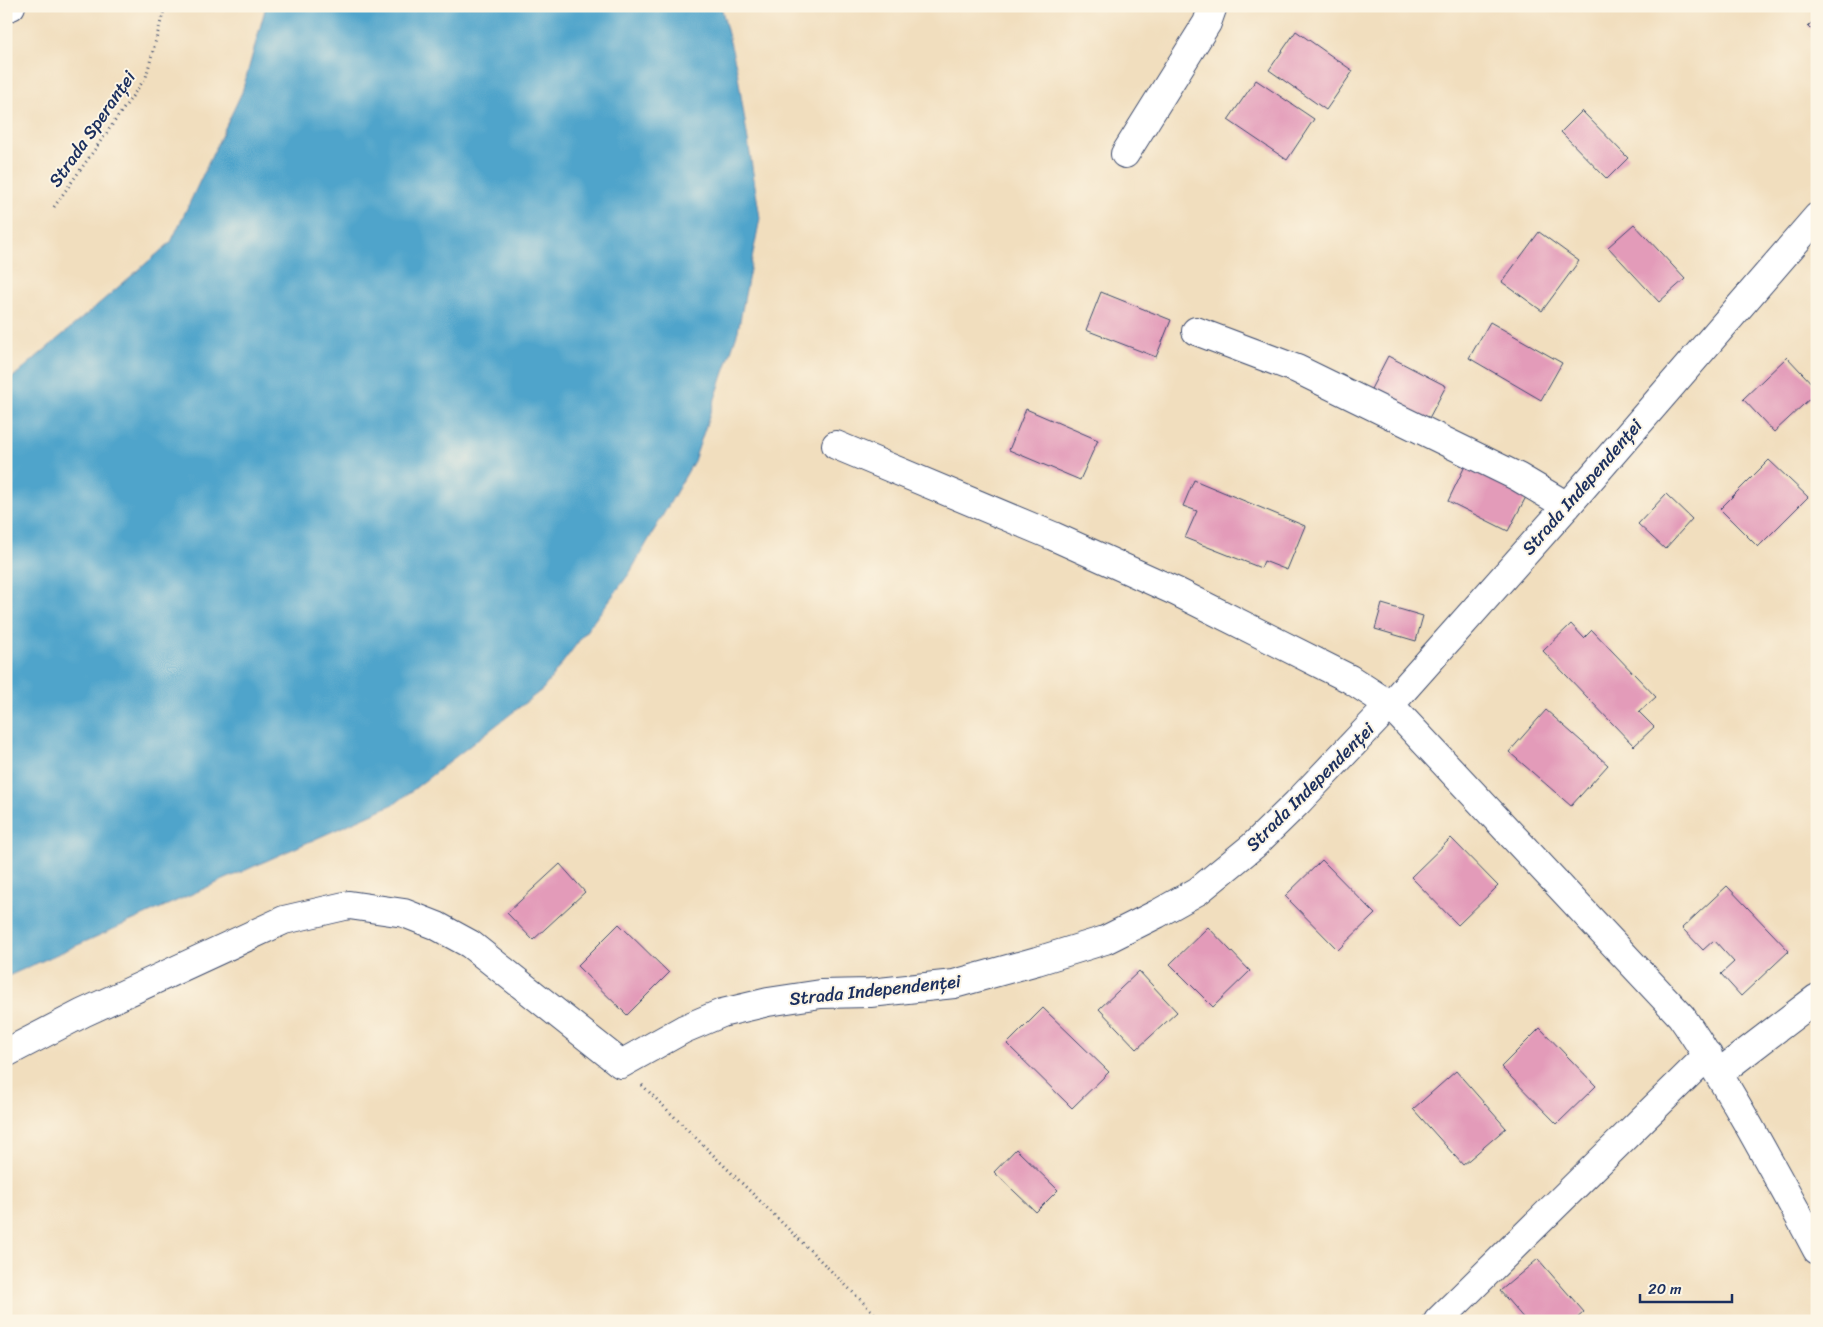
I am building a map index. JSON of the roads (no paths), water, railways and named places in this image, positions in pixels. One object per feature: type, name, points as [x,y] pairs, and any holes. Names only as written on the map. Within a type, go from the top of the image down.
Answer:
[{"type":"street","points":[[6,8],[11,6]]},
{"type":"street","points":[[1125,154],[1207,23],[1212,6]]},
{"type":"street","name":"Strada Independenței","points":[[6,1053],[83,1013],[284,920],[349,905],[404,913],[437,926],[470,944],[621,1064],[684,1029],[722,1013],[768,1002],[821,994],[870,993],[954,984],[1104,940],[1198,891],[1253,846],[1297,803],[1390,705],[1567,506],[1817,217]]},
{"type":"street","points":[[1196,332],[1297,369],[1502,468],[1567,506]]},
{"type":"street","points":[[836,445],[1053,536],[1177,592],[1350,679],[1390,705],[1681,1016],[1713,1064],[1817,1250]]},
{"type":"street","points":[[1438,1321],[1713,1064],[1817,998]]},
{"type":"water","points":[[266,6],[721,6],[737,70],[760,218],[738,331],[694,461],[629,574],[543,689],[396,803],[6,977],[6,383],[171,242],[242,92]]}]
